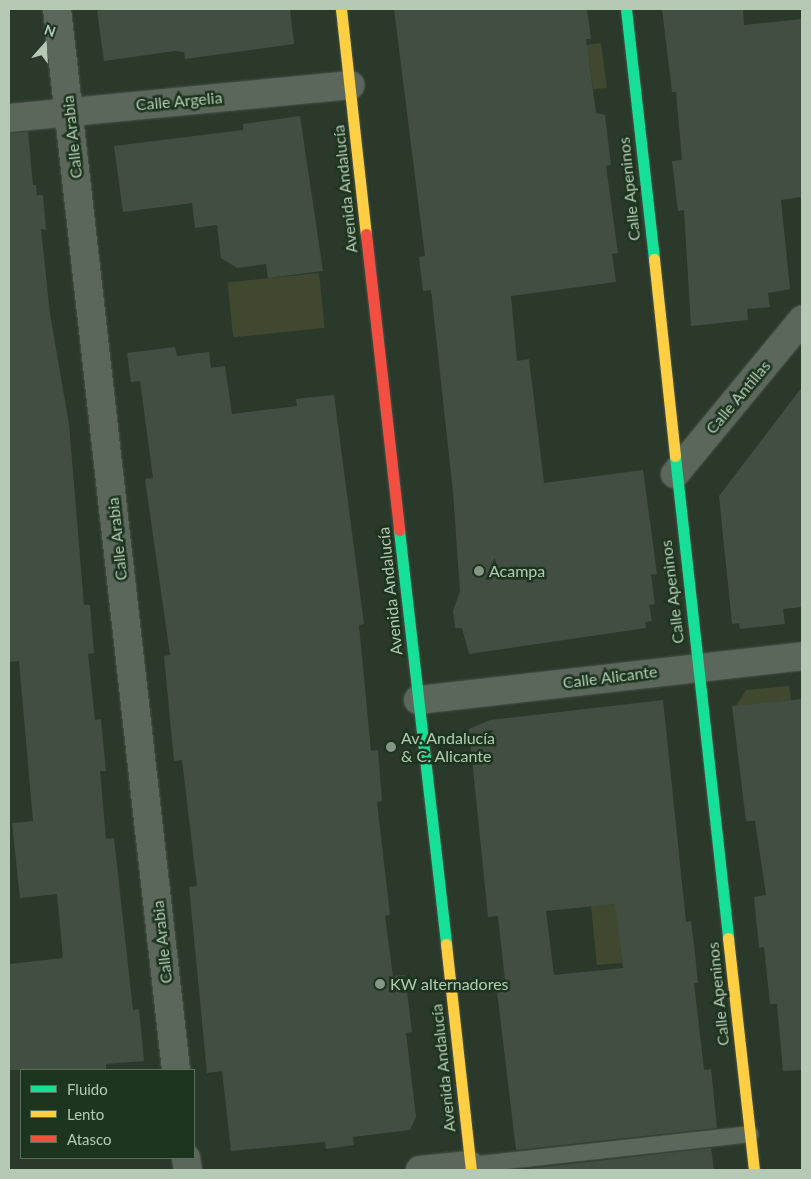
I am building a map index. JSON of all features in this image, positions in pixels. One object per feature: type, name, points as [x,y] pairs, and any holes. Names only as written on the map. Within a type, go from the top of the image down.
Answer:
[{"type":"street","name":"Calle Arabia","points":[[57,9],[176,1069]]},
{"type":"street","name":"Avenida Andalucía","points":[[341,9],[471,1167]]},
{"type":"street","name":"Calle Apeninos","points":[[626,9],[675,474],[754,1170]]},
{"type":"street","name":"Calle Argelia","points":[[9,118],[350,85]]},
{"type":"street","name":"Calle Antillas","points":[[675,474],[802,320]]},
{"type":"street","name":"Calle Alicante","points":[[418,700],[802,656]]},
{"type":"street","points":[[420,1170],[471,1167]]},
{"type":"lane","points":[[471,1167],[750,1134]]},
{"type":"green space","points":[[601,43],[607,88],[593,89],[589,59],[499,55]]},
{"type":"green space","points":[[319,273],[325,328],[233,337],[228,283]]},
{"type":"green space","points":[[789,686],[791,700],[736,706],[746,690]]},
{"type":"green space","points":[[683,899],[617,915],[622,963],[597,965],[591,906]]},
{"type":"building","points":[[102,9],[290,9],[294,44],[185,59],[184,52],[175,51],[104,61],[97,11]]},
{"type":"building","points":[[394,9],[587,9],[591,39],[586,39],[596,113],[605,115],[611,165],[606,166],[618,253],[612,254],[616,282],[511,296],[517,361],[529,359],[544,483],[643,470],[657,574],[651,575],[655,604],[649,605],[652,621],[645,622],[646,628],[469,654],[462,628],[455,628],[453,611],[460,591],[453,492],[431,290],[423,291],[419,257],[425,256]]},
{"type":"building","points":[[662,9],[743,9],[744,25],[802,19],[802,197],[781,200],[790,289],[768,293],[770,307],[747,309],[748,320],[691,326],[684,210],[678,211],[672,161],[682,160],[676,92],[672,92]]},
{"type":"building","points":[[300,116],[323,271],[268,278],[266,264],[237,268],[221,258],[217,225],[195,228],[192,203],[123,212],[114,146],[243,130],[243,124]]},
{"type":"building","points":[[28,132],[33,185],[36,185],[37,195],[43,195],[46,230],[41,229],[50,314],[69,424],[84,605],[90,605],[94,653],[88,654],[95,720],[101,719],[106,771],[100,771],[106,839],[114,838],[133,1010],[139,1009],[144,1061],[106,1064],[106,1069],[9,1070],[9,964],[63,958],[57,894],[20,898],[12,823],[33,821],[19,661],[9,662],[9,133]]},
{"type":"building","points":[[175,347],[177,356],[209,352],[211,368],[225,366],[232,414],[297,406],[296,399],[334,395],[364,624],[359,625],[371,751],[378,750],[382,801],[377,802],[390,915],[385,916],[393,976],[405,975],[412,1032],[406,1033],[416,1117],[410,1130],[353,1137],[354,1145],[326,1149],[325,1142],[231,1151],[222,1071],[207,1073],[189,887],[197,886],[182,760],[174,761],[164,656],[170,655],[145,479],[153,478],[140,381],[131,382],[127,353]]},
{"type":"building","points":[[802,387],[802,607],[783,609],[785,624],[740,629],[739,623],[732,624],[719,496]]},
{"type":"building","points":[[802,699],[802,1070],[783,1071],[777,1004],[770,1004],[764,947],[759,948],[754,897],[766,895],[755,821],[746,821],[732,706]]},
{"type":"building","points":[[663,700],[686,922],[691,921],[695,954],[698,983],[694,983],[704,1070],[711,1069],[717,1128],[516,1150],[497,991],[506,990],[498,916],[488,917],[469,729],[490,720]],"holes":[[[615,904],[623,968],[554,975],[546,911]]]},
{"type":"building","points":[[711,1148],[714,1170],[518,1170]]},
{"type":"traffic: fast","points":[[626,9],[654,259]]},
{"type":"traffic: fast","points":[[675,456],[728,938]]},
{"type":"traffic: fast","points":[[399,530],[446,944]]},
{"type":"traffic: slow","points":[[341,9],[366,234]]},
{"type":"traffic: slow","points":[[654,259],[675,456]]},
{"type":"traffic: slow","points":[[728,938],[754,1170]]},
{"type":"traffic: slow","points":[[446,944],[471,1170]]},
{"type":"traffic: jam","points":[[366,234],[399,530]]},
{"type":"place","name":"Acampa","points":[[479,571]]},
{"type":"place","name":"Av. Andalucía & C. Alicante","points":[[391,747]]},
{"type":"place","name":"KW alternadores","points":[[380,984]]}]
